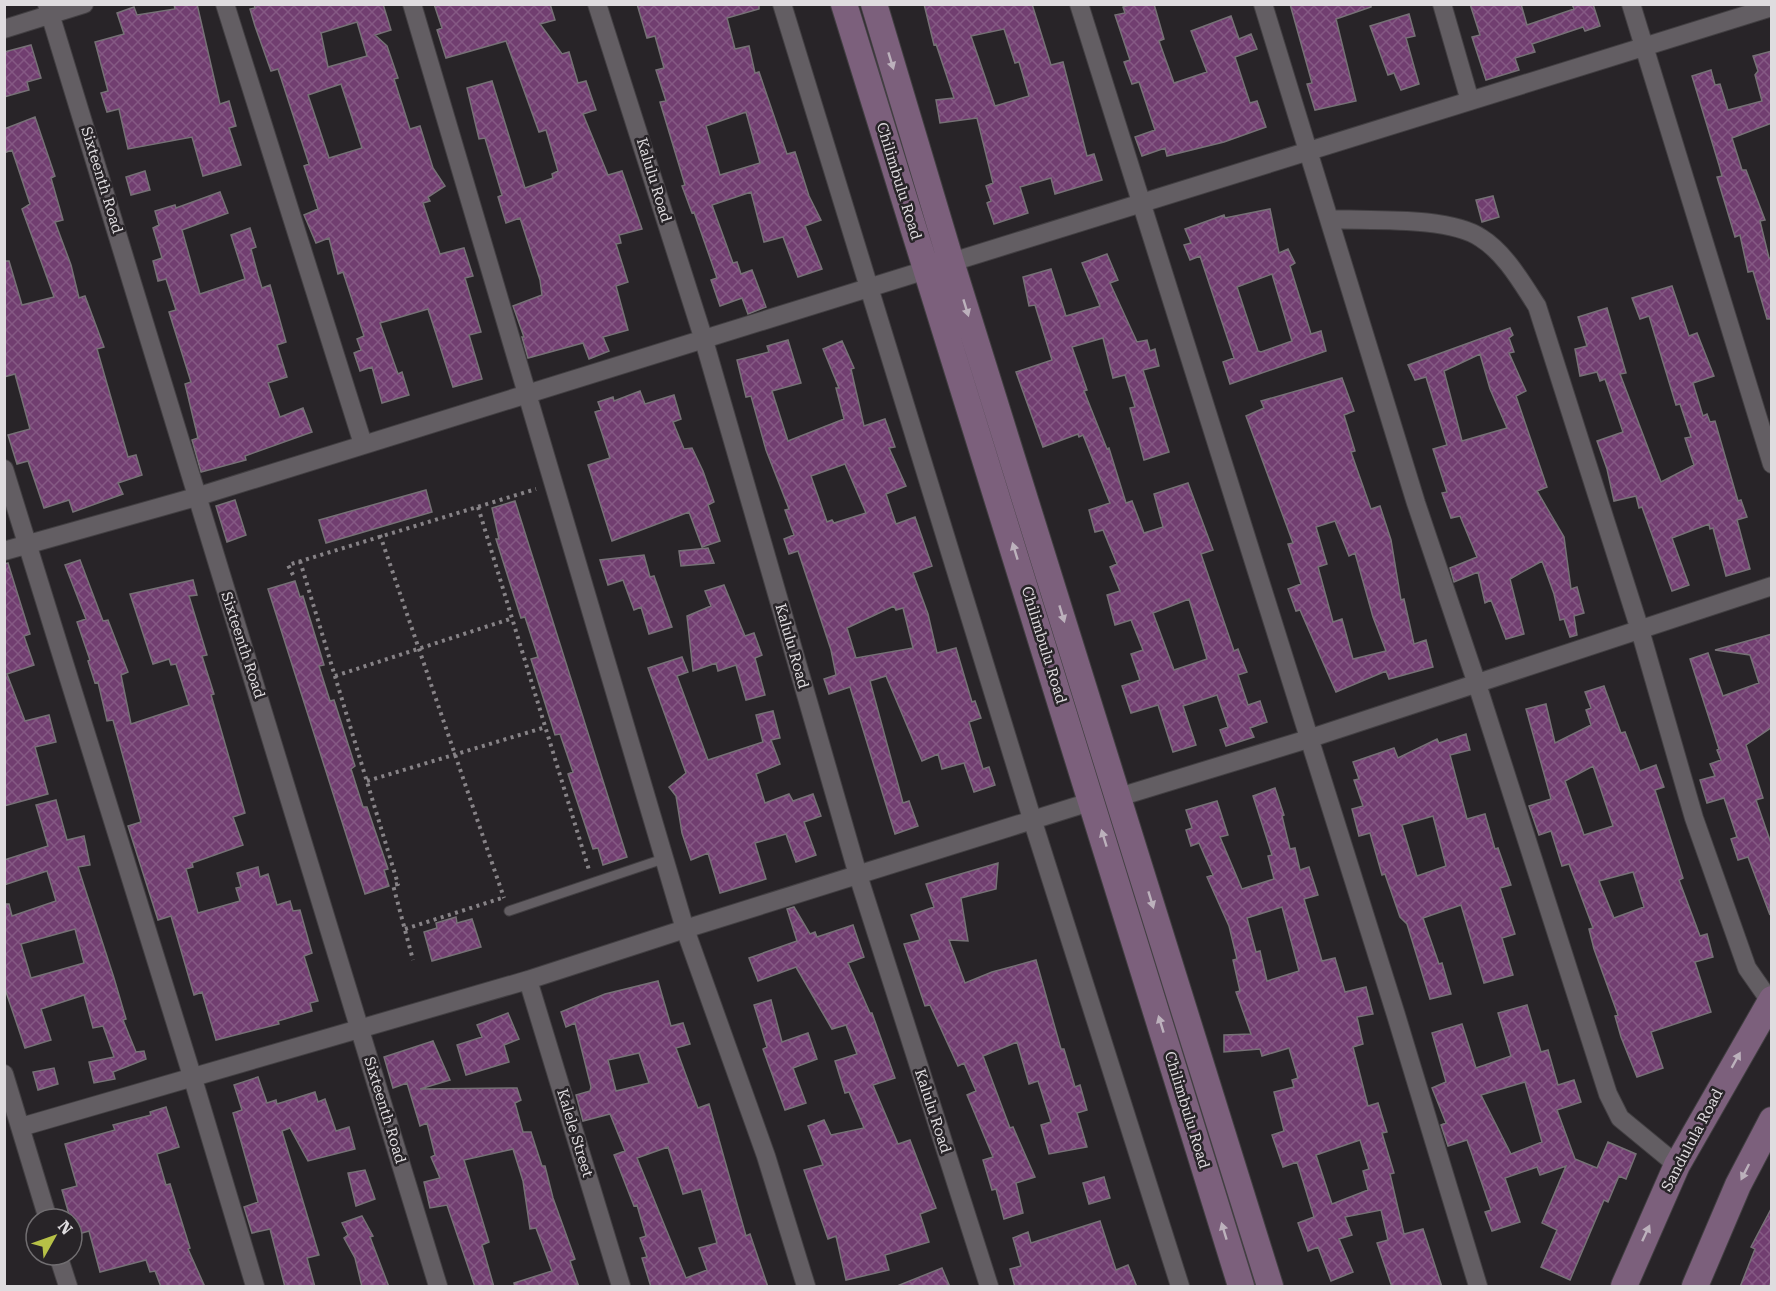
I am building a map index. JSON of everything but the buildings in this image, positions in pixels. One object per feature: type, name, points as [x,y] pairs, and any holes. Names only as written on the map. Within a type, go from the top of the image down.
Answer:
[{"type":"main road","name":"Chilimbulu Road","points":[[844,4],[1093,801],[1238,1286]]},
{"type":"main road","name":"Chilimbulu Road","points":[[874,4],[951,262],[1268,1281]]},
{"type":"main road","name":"Sandulula Road","points":[[1624,1287],[1677,1165],[1771,1000]]},
{"type":"main road","points":[[1695,1287],[1738,1185],[1772,1120]]},
{"type":"street","points":[[4,29],[48,9],[84,4]]},
{"type":"street","points":[[225,4],[363,444]]},
{"type":"street","points":[[412,4],[663,859],[685,928],[766,1156],[806,1287]]},
{"type":"street","name":"Kalulu Road","points":[[597,4],[703,337],[858,875],[989,1287]]},
{"type":"street","points":[[782,4],[1033,822],[1180,1287]]},
{"type":"street","points":[[1079,4],[1396,1015],[1478,1287]]},
{"type":"street","points":[[1263,4],[1416,503],[1477,684],[1608,1094],[1620,1118],[1677,1165]]},
{"type":"street","points":[[1442,4],[1470,101]]},
{"type":"street","points":[[1631,4],[1772,464]]},
{"type":"street","points":[[4,551],[196,497],[703,337],[927,271],[1772,7]]},
{"type":"street","name":"Sixteenth Road","points":[[48,9],[130,271],[196,497],[438,1287]]},
{"type":"street","points":[[1330,219],[1448,225],[1481,237],[1522,283],[1537,306],[1640,630],[1694,818],[1747,968],[1771,1000]]},
{"type":"street","points":[[4,469],[255,1287]]},
{"type":"street","points":[[1119,797],[1308,739],[1772,586]]},
{"type":"street","points":[[21,1127],[528,980],[685,928],[1033,822],[1093,801]]},
{"type":"street","name":"Kalele Street","points":[[528,980],[621,1287]]},
{"type":"street","points":[[4,1074],[44,1207]]},
{"type":"street","points":[[62,1267],[68,1287]]},
{"type":"street","points":[[1238,1286],[1268,1281]]},
{"type":"lane","points":[[509,911],[663,859]]},
{"type":"path","points":[[293,576],[288,565],[554,483]]},
{"type":"path","points":[[478,507],[591,869],[580,873]]},
{"type":"path","points":[[380,535],[509,911]]},
{"type":"path","points":[[300,561],[398,884],[393,885],[413,960]]},
{"type":"path","points":[[335,676],[513,618]]},
{"type":"path","points":[[367,781],[546,727]]},
{"type":"path","points":[[405,928],[514,894]]}]
